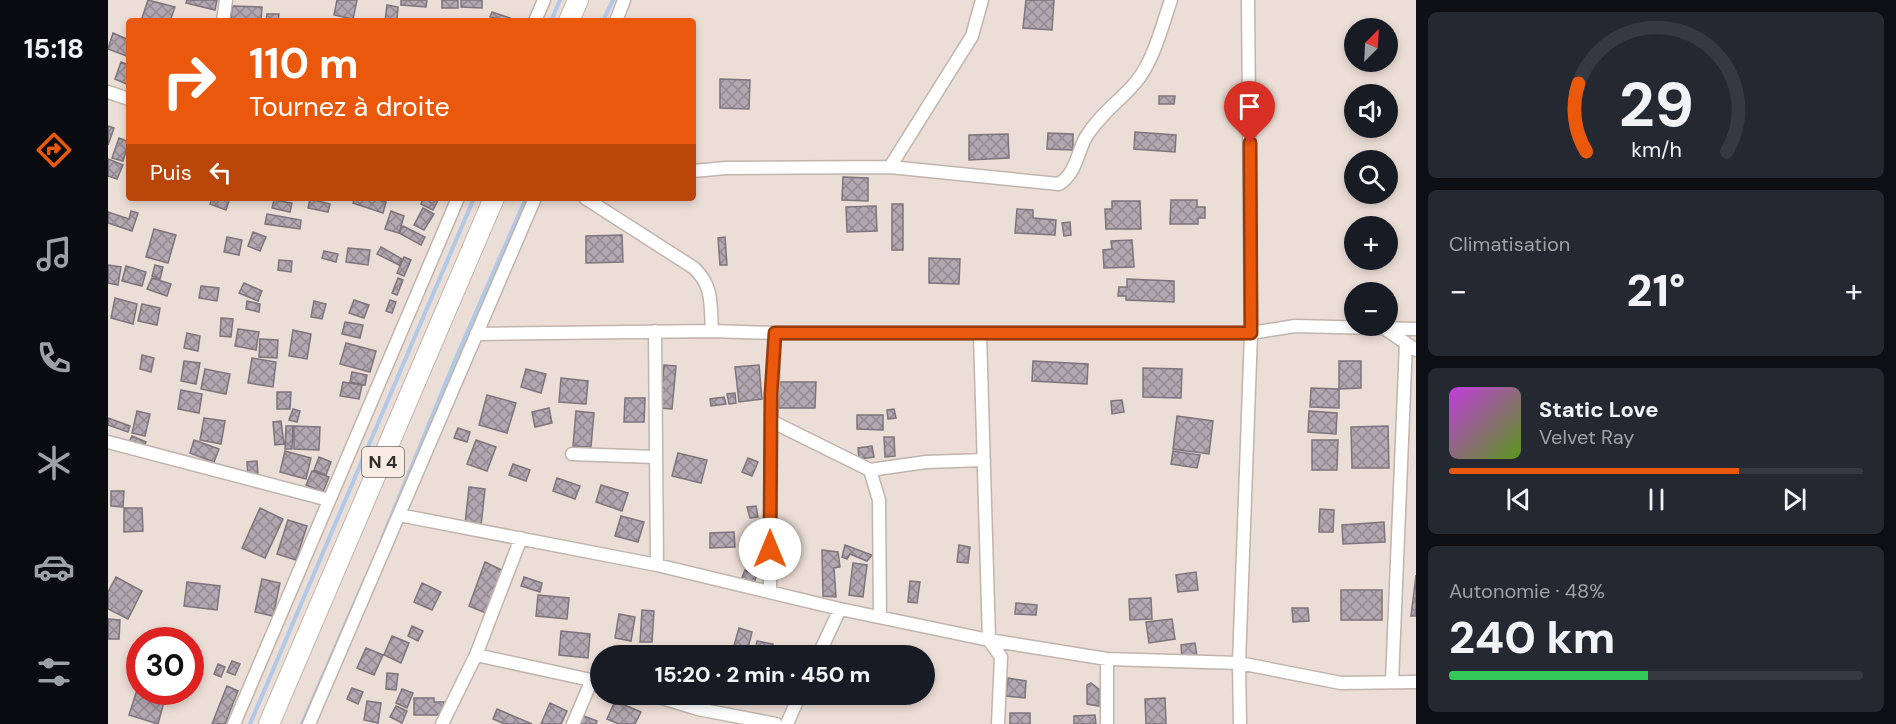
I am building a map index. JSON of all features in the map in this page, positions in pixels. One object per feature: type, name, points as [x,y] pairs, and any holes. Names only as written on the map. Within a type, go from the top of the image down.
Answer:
[{"type":"highway","points":[[570,18],[578,0]]},
{"type":"highway","name":"N 4","points":[[269,724],[493,201]]},
{"type":"street","points":[[223,18],[226,0]]},
{"type":"street","points":[[536,18],[544,0]]},
{"type":"street","points":[[617,18],[624,0]]},
{"type":"street","points":[[890,167],[972,36],[982,0]]},
{"type":"street","points":[[696,171],[726,168],[890,167],[1051,185],[1068,178],[1085,138],[1101,115],[1137,81],[1148,61],[1171,0]]},
{"type":"street","points":[[1240,724],[1239,663],[1251,333],[1248,0]]},
{"type":"street","points":[[108,92],[126,98]]},
{"type":"street","points":[[234,724],[457,201]]},
{"type":"street","points":[[312,723],[534,201]]},
{"type":"street","points":[[590,201],[694,268],[705,279],[709,290],[712,331]]},
{"type":"street","points":[[476,334],[655,331],[980,334],[1082,331],[1251,333],[1295,326],[1344,327]]},
{"type":"street","points":[[1398,328],[1416,330]]},
{"type":"street","points":[[655,331],[654,457],[657,565]]},
{"type":"street","points":[[770,592],[771,421],[775,333]]},
{"type":"street","points":[[980,334],[989,640],[1001,657],[998,724]]},
{"type":"street","points":[[1392,682],[1411,347],[1396,336]]},
{"type":"street","points":[[771,421],[870,470],[926,462],[984,460]]},
{"type":"street","points":[[108,442],[329,500]]},
{"type":"street","points":[[572,454],[654,457]]},
{"type":"street","points":[[870,470],[879,500],[880,617]]},
{"type":"street","points":[[399,515],[657,565],[840,609],[989,640],[1107,659],[1239,663],[1341,682],[1416,682]]},
{"type":"street","points":[[442,724],[476,655],[521,538]]},
{"type":"street","points":[[823,645],[840,609]]},
{"type":"street","points":[[476,655],[590,681]]},
{"type":"street","points":[[1107,659],[1107,724]]},
{"type":"street","points":[[573,724],[590,692]]},
{"type":"street","points":[[685,705],[777,724]]},
{"type":"street","points":[[787,724],[795,705]]},
{"type":"building","points":[[148,0],[175,7],[171,18],[142,18]]},
{"type":"building","points":[[187,0],[217,0],[215,10],[186,3]]},
{"type":"building","points":[[337,0],[357,0],[353,18],[334,15]]},
{"type":"building","points":[[401,0],[427,0],[426,7],[401,5]]},
{"type":"building","points":[[442,0],[458,0],[458,8],[442,8]]},
{"type":"building","points":[[461,0],[482,0],[482,8],[461,7]]},
{"type":"building","points":[[1026,0],[1054,0],[1052,30],[1023,28]]},
{"type":"building","points":[[387,5],[398,7],[397,18],[385,18]]},
{"type":"building","points":[[232,6],[262,7],[261,18],[231,18]]},
{"type":"building","points":[[492,12],[510,18],[495,18],[490,17]]},
{"type":"building","points":[[267,14],[279,14],[278,18],[266,18]]},
{"type":"building","points":[[113,33],[126,39],[126,56],[108,49]]},
{"type":"building","points":[[121,62],[126,64],[126,84],[115,79]]},
{"type":"building","points":[[720,79],[750,80],[749,109],[720,108]]},
{"type":"building","points":[[1159,96],[1175,96],[1174,104],[1159,104]]},
{"type":"building","points":[[108,126],[114,128],[108,145]]},
{"type":"building","points":[[1135,132],[1176,135],[1175,152],[1134,149]]},
{"type":"building","points":[[1048,133],[1073,134],[1073,150],[1047,149]]},
{"type":"building","points":[[1008,134],[1009,158],[969,160],[969,135]]},
{"type":"building","points":[[119,138],[126,141],[123,161],[112,158]]},
{"type":"building","points":[[108,159],[123,165],[117,179],[108,176]]},
{"type":"building","points":[[843,177],[868,178],[868,201],[842,200]]},
{"type":"building","points":[[1171,200],[1197,200],[1197,207],[1205,207],[1205,218],[1198,218],[1198,224],[1170,224]]},
{"type":"building","points":[[211,201],[229,201],[226,210],[210,204]]},
{"type":"building","points":[[274,201],[292,203],[290,212],[272,208]]},
{"type":"building","points":[[310,201],[330,204],[328,212],[308,208]]},
{"type":"building","points":[[354,201],[386,202],[383,213],[353,203]]},
{"type":"building","points":[[422,201],[438,201],[433,210],[421,204]]},
{"type":"building","points":[[1112,201],[1140,201],[1141,229],[1106,229],[1105,209],[1112,209]]},
{"type":"building","points":[[892,204],[903,204],[903,250],[892,250]]},
{"type":"building","points":[[876,206],[877,231],[847,232],[846,207]]},
{"type":"building","points":[[423,208],[434,214],[424,230],[414,225]]},
{"type":"building","points":[[1017,209],[1033,210],[1033,218],[1056,220],[1055,235],[1015,233]]},
{"type":"building","points":[[131,211],[138,213],[132,231],[108,223],[108,212],[129,219]]},
{"type":"building","points":[[391,211],[404,216],[399,233],[385,229]]},
{"type":"building","points":[[267,214],[301,220],[300,229],[265,224]]},
{"type":"building","points":[[1070,222],[1071,235],[1064,236],[1062,223]]},
{"type":"building","points":[[403,226],[425,237],[421,245],[399,233]]},
{"type":"building","points":[[154,229],[176,235],[168,263],[146,257]]},
{"type":"building","points":[[253,232],[266,237],[260,251],[248,246]]},
{"type":"building","points":[[622,235],[623,262],[586,263],[586,236]]},
{"type":"building","points":[[227,237],[242,240],[239,255],[224,252]]},
{"type":"building","points":[[725,237],[727,265],[720,265],[718,238]]},
{"type":"building","points":[[1132,240],[1134,267],[1104,268],[1103,250],[1112,249],[1111,241]]},
{"type":"building","points":[[381,247],[402,259],[399,265],[377,254]]},
{"type":"building","points":[[348,248],[370,250],[368,265],[346,262]]},
{"type":"building","points":[[324,251],[338,254],[336,262],[322,258]]},
{"type":"building","points":[[404,257],[411,260],[404,276],[397,273]]},
{"type":"building","points":[[929,258],[960,259],[959,284],[929,283]]},
{"type":"building","points":[[279,260],[292,261],[291,272],[278,270]]},
{"type":"building","points":[[108,265],[121,267],[118,285],[108,283]]},
{"type":"building","points":[[155,265],[163,267],[160,279],[152,276]]},
{"type":"building","points":[[126,266],[146,272],[142,286],[122,281]]},
{"type":"building","points":[[152,278],[171,284],[167,296],[147,289]]},
{"type":"building","points":[[398,278],[403,280],[397,295],[392,293]]},
{"type":"building","points":[[1127,279],[1174,281],[1174,302],[1126,300],[1126,296],[1118,296],[1119,287],[1127,287]]},
{"type":"building","points":[[244,283],[262,291],[258,301],[239,293]]},
{"type":"building","points":[[201,286],[219,288],[217,301],[199,298]]},
{"type":"building","points":[[115,298],[137,304],[133,324],[111,318]]},
{"type":"building","points":[[354,300],[369,305],[364,318],[349,313]]},
{"type":"building","points":[[390,300],[396,302],[392,313],[386,311]]},
{"type":"building","points":[[247,301],[260,304],[259,312],[246,309]]},
{"type":"building","points":[[314,301],[326,304],[322,319],[311,317]]},
{"type":"building","points":[[142,304],[160,308],[157,325],[138,321]]},
{"type":"building","points":[[221,318],[233,319],[231,337],[220,336]]},
{"type":"building","points":[[345,322],[363,325],[360,338],[342,334]]},
{"type":"building","points":[[238,329],[259,332],[256,350],[235,346]]},
{"type":"building","points":[[293,330],[311,334],[307,359],[289,356]]},
{"type":"building","points":[[187,333],[200,336],[198,351],[184,348]]},
{"type":"building","points":[[260,339],[278,340],[277,358],[259,357]]},
{"type":"building","points":[[346,343],[376,351],[370,372],[340,364]]},
{"type":"building","points":[[142,355],[154,358],[151,372],[140,369]]},
{"type":"building","points":[[252,358],[276,362],[273,387],[248,383]]},
{"type":"building","points":[[184,361],[200,363],[196,384],[181,381]]},
{"type":"building","points":[[1033,361],[1088,364],[1087,384],[1032,381]]},
{"type":"building","points":[[1339,361],[1361,361],[1361,388],[1339,389]]},
{"type":"building","points":[[664,365],[676,366],[672,409],[660,408]]},
{"type":"building","points":[[759,365],[762,399],[739,402],[735,367]]},
{"type":"building","points":[[1143,368],[1182,369],[1181,398],[1143,397]]},
{"type":"building","points":[[205,369],[230,374],[226,394],[201,389]]},
{"type":"building","points":[[526,369],[546,374],[541,393],[521,387]]},
{"type":"building","points":[[352,372],[367,375],[365,385],[350,382]]},
{"type":"building","points":[[561,378],[588,381],[586,404],[559,402]]},
{"type":"building","points":[[343,382],[362,385],[359,399],[340,396]]},
{"type":"building","points":[[779,382],[816,382],[815,408],[779,408]]},
{"type":"building","points":[[1311,388],[1339,389],[1339,408],[1310,407]]},
{"type":"building","points":[[181,390],[202,394],[199,413],[178,409]]},
{"type":"building","points":[[277,392],[291,392],[290,409],[277,409]]},
{"type":"building","points":[[735,393],[736,403],[729,404],[727,394]]},
{"type":"building","points":[[487,395],[516,403],[507,433],[479,425]]},
{"type":"building","points":[[724,397],[726,404],[711,406],[710,399]]},
{"type":"building","points":[[625,398],[645,398],[644,422],[624,422]]},
{"type":"building","points":[[1122,400],[1124,412],[1112,414],[1111,401]]},
{"type":"building","points":[[549,408],[552,423],[535,427],[532,412]]},
{"type":"building","points":[[293,409],[300,411],[297,422],[289,420]]},
{"type":"building","points":[[894,409],[896,418],[888,419],[887,410]]},
{"type":"building","points":[[137,411],[150,414],[145,436],[132,433]]},
{"type":"building","points":[[576,411],[594,413],[591,447],[573,446]]},
{"type":"building","points":[[1309,411],[1337,413],[1336,434],[1308,432]]},
{"type":"building","points":[[857,415],[883,415],[883,430],[857,429]]},
{"type":"building","points":[[1177,416],[1213,421],[1209,454],[1173,449]]},
{"type":"building","points":[[108,418],[130,426],[128,432],[108,425]]},
{"type":"building","points":[[204,418],[225,421],[221,444],[200,440]]},
{"type":"building","points":[[281,421],[284,444],[275,445],[273,422]]},
{"type":"building","points":[[286,426],[293,426],[292,449],[285,449]]},
{"type":"building","points":[[294,426],[320,427],[319,450],[294,449]]},
{"type":"building","points":[[1388,426],[1389,468],[1352,468],[1351,427]]},
{"type":"building","points":[[458,428],[470,432],[467,442],[454,438]]},
{"type":"building","points":[[132,436],[146,442],[143,450],[128,444]]},
{"type":"building","points":[[884,437],[894,437],[895,456],[885,457]]},
{"type":"building","points":[[194,440],[219,449],[214,462],[190,453]]},
{"type":"building","points":[[476,440],[496,447],[487,471],[467,464]]},
{"type":"building","points":[[1312,440],[1338,440],[1337,470],[1312,470]]},
{"type":"building","points":[[872,446],[874,457],[859,459],[858,448]]},
{"type":"building","points":[[285,451],[311,458],[306,479],[280,472]]},
{"type":"building","points":[[1173,451],[1200,455],[1197,468],[1171,464]]},
{"type":"building","points":[[678,453],[707,460],[701,483],[672,476]]},
{"type":"building","points":[[319,457],[331,462],[326,475],[314,470]]},
{"type":"building","points":[[748,458],[758,462],[752,476],[742,472]]},
{"type":"building","points":[[257,461],[258,476],[248,477],[247,462]]},
{"type":"building","points":[[513,464],[530,470],[526,481],[509,475]]},
{"type":"building","points":[[312,471],[329,477],[323,492],[306,485]]},
{"type":"building","points":[[557,478],[580,486],[575,499],[553,491]]},
{"type":"building","points":[[601,485],[628,493],[622,511],[596,502]]},
{"type":"building","points":[[469,487],[485,489],[481,526],[465,524]]},
{"type":"building","points":[[111,491],[124,491],[123,507],[111,506]]},
{"type":"building","points":[[756,506],[758,517],[750,518],[747,507]]},
{"type":"building","points":[[124,508],[142,508],[143,531],[124,532]]},
{"type":"building","points":[[260,508],[283,519],[265,558],[242,548]]},
{"type":"building","points":[[1320,509],[1334,510],[1333,532],[1319,532]]},
{"type":"building","points":[[621,516],[644,522],[638,542],[615,536]]},
{"type":"building","points":[[288,520],[307,526],[296,560],[277,554]]},
{"type":"building","points":[[1384,522],[1385,542],[1343,544],[1342,525]]},
{"type":"building","points":[[734,532],[735,547],[710,548],[710,533]]},
{"type":"building","points":[[845,545],[872,555],[867,561],[850,554],[847,559],[842,557]]},
{"type":"building","points":[[959,545],[970,547],[968,563],[957,562]]},
{"type":"building","points":[[822,550],[838,552],[840,567],[834,568],[836,597],[823,596]]},
{"type":"building","points":[[485,562],[504,571],[486,613],[469,606]]},
{"type":"building","points":[[853,563],[867,565],[863,597],[849,595]]},
{"type":"building","points":[[745,570],[757,575],[753,585],[741,580]]},
{"type":"building","points":[[1196,572],[1198,590],[1178,592],[1176,575]]},
{"type":"building","points":[[1416,575],[1416,616],[1411,616]]},
{"type":"building","points":[[116,577],[142,591],[128,619],[108,609],[108,592]]},
{"type":"building","points":[[524,577],[542,583],[540,592],[521,586]]},
{"type":"building","points":[[262,579],[280,583],[273,616],[255,612]]},
{"type":"building","points":[[910,581],[920,582],[917,603],[908,602]]},
{"type":"building","points":[[187,582],[220,586],[217,610],[184,606]]},
{"type":"building","points":[[422,583],[441,592],[432,610],[414,602]]},
{"type":"building","points":[[1341,590],[1382,590],[1382,620],[1341,620]]},
{"type":"building","points":[[538,595],[569,598],[567,619],[536,616]]},
{"type":"building","points":[[1151,598],[1152,619],[1130,620],[1129,599]]},
{"type":"building","points":[[1016,603],[1037,605],[1036,615],[1015,614]]},
{"type":"building","points":[[1292,608],[1308,608],[1309,621],[1293,622]]},
{"type":"building","points":[[642,610],[654,611],[652,642],[640,642]]},
{"type":"building","points":[[619,614],[635,617],[631,641],[615,638]]},
{"type":"building","points":[[108,619],[120,620],[119,639],[108,639]]},
{"type":"building","points":[[1172,619],[1175,639],[1149,643],[1146,622]]},
{"type":"building","points":[[412,626],[423,631],[418,641],[408,636]]},
{"type":"building","points":[[739,628],[752,632],[749,645],[734,645]]},
{"type":"building","points":[[561,631],[590,634],[588,658],[559,655]]},
{"type":"building","points":[[392,636],[409,643],[401,663],[384,655]]},
{"type":"building","points":[[757,641],[773,644],[773,645],[756,645]]},
{"type":"building","points":[[1195,643],[1197,656],[1182,658],[1181,645]]},
{"type":"building","points":[[366,648],[383,655],[374,675],[357,668]]},
{"type":"building","points":[[232,661],[240,664],[235,675],[227,672]]},
{"type":"building","points":[[218,664],[225,667],[221,677],[214,674]]},
{"type":"building","points":[[387,673],[398,674],[396,690],[386,689]]},
{"type":"building","points":[[1008,678],[1026,681],[1025,698],[1006,696]]},
{"type":"building","points":[[1091,683],[1099,689],[1099,706],[1087,704],[1087,685]]},
{"type":"building","points":[[227,686],[238,691],[225,724],[212,724]]},
{"type":"building","points":[[352,688],[363,692],[358,704],[347,699]]},
{"type":"building","points":[[402,689],[413,693],[407,708],[396,703]]},
{"type":"building","points":[[414,698],[434,698],[434,702],[444,702],[444,715],[414,715]]},
{"type":"building","points":[[1165,698],[1166,724],[1146,724],[1145,699]]},
{"type":"building","points":[[367,701],[381,703],[378,723],[364,720]]},
{"type":"building","points":[[550,703],[567,711],[561,724],[541,724]]},
{"type":"building","points":[[132,705],[163,705],[158,724],[129,715]]},
{"type":"building","points":[[613,705],[624,705],[641,712],[635,724],[619,724],[607,719]]},
{"type":"building","points":[[396,706],[407,711],[402,723],[390,717]]},
{"type":"building","points":[[497,709],[532,724],[505,724],[493,719]]},
{"type":"building","points":[[1010,713],[1030,713],[1030,724],[1010,724]]},
{"type":"building","points":[[581,715],[597,721],[596,724],[577,724]]},
{"type":"building","points":[[1095,715],[1096,724],[1074,724],[1074,716]]},
{"type":"waterway","points":[[552,18],[560,0]]},
{"type":"waterway","points":[[604,18],[613,0]]},
{"type":"waterway","points":[[250,724],[473,201]]},
{"type":"waterway","points":[[382,539],[456,358],[525,201]]},
{"type":"waterway","points":[[302,724],[365,579]]},
{"type":"route","points":[[770,549],[771,394],[775,333],[980,334],[1082,331],[1251,333],[1250,143]]}]
